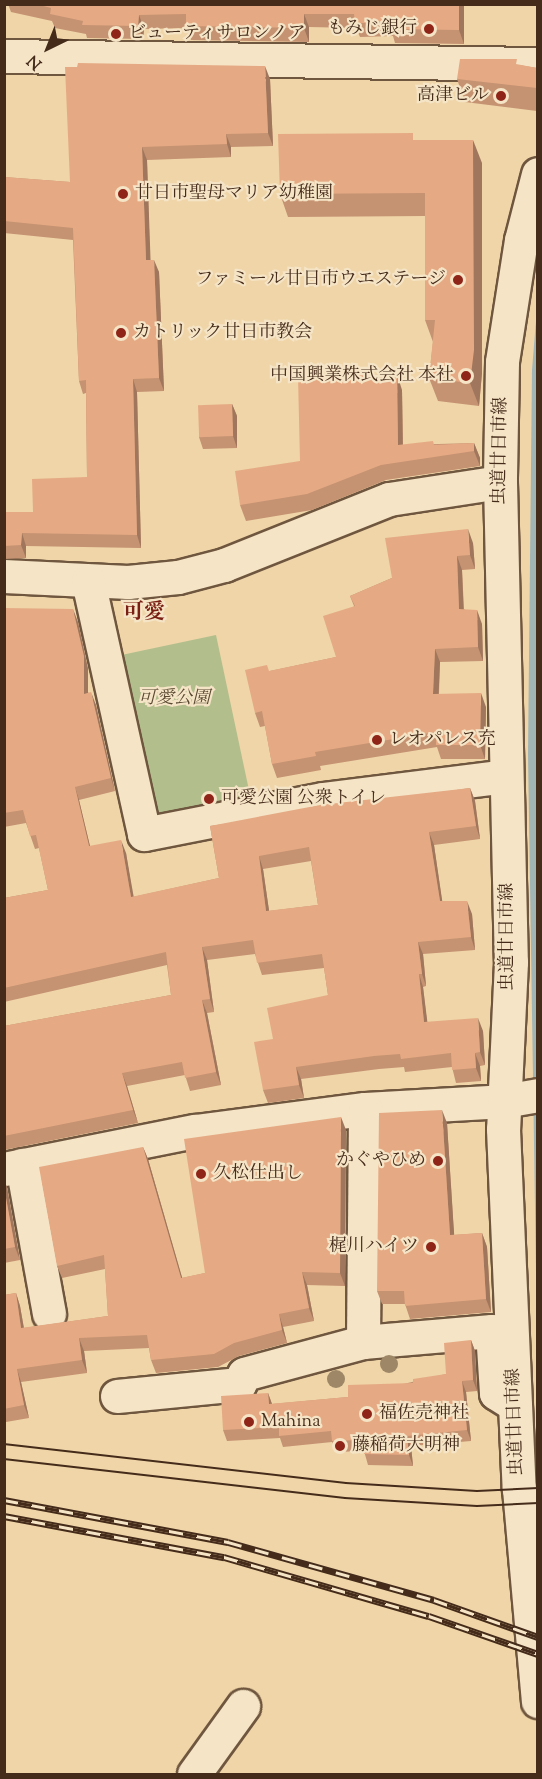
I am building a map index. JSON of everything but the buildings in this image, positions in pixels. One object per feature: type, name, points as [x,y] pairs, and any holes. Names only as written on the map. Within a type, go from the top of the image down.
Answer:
[{"type":"street","points":[[4,56],[537,64]]},
{"type":"street","name":"虫道廿日市線","points":[[537,174],[521,240],[502,362],[500,482],[511,962],[521,1098],[515,1405],[519,1497],[537,1701]]},
{"type":"street","points":[[4,576],[129,582],[201,572],[389,499],[500,482]]},
{"type":"street","points":[[88,581],[144,834],[322,799],[506,776]]},
{"type":"street","points":[[48,1314],[13,1167],[195,1131],[365,1109],[521,1098]]},
{"type":"street","points":[[363,1342],[365,1109]]},
{"type":"street","points":[[117,1396],[239,1384],[244,1374],[363,1342],[492,1331],[496,1394],[515,1405]]},
{"type":"street","points":[[194,1774],[243,1706]]},
{"type":"green space","name":"可愛公園","points":[[216,635],[251,800],[144,823],[108,658]]},
{"type":"shaded area","points":[[537,309],[537,1337],[528,754],[532,370]]},
{"type":"tram line","points":[[4,1444],[346,1483],[477,1491],[538,1488]]},
{"type":"tram line","points":[[4,1459],[345,1498],[477,1506],[538,1503]]},
{"type":"railway","points":[[4,1500],[228,1542],[434,1600],[538,1637]]},
{"type":"railway","points":[[4,1516],[224,1557],[429,1616],[538,1654]]},
{"type":"place","name":"もみじ銀行","points":[[429,29]]},
{"type":"place","name":"ビューティサロンノア","points":[[116,34]]},
{"type":"place","name":"高津ビル","points":[[501,96]]},
{"type":"place","name":"廿日市聖母マリア幼稚園","points":[[123,194]]},
{"type":"place","name":"ファミール廿日市ウエステージ","points":[[458,280]]},
{"type":"place","name":"カトリック廿日市教会","points":[[121,333]]},
{"type":"place","name":"中国興業株式会社 本社","points":[[466,376]]},
{"type":"place","name":"レオパレス充","points":[[377,740]]},
{"type":"place","name":"可愛公園 公衆トイレ","points":[[209,799]]},
{"type":"place","name":"かぐやひめ","points":[[438,1161]]},
{"type":"place","name":"久松仕出し","points":[[201,1174]]},
{"type":"place","name":"梶川ハイツ","points":[[431,1247]]},
{"type":"place","name":"福佐売神社","points":[[367,1414]]},
{"type":"place","name":"Mahina","points":[[249,1422]]},
{"type":"place","name":"藤稲荷大明神","points":[[340,1446]]},
{"type":"district","name":"可愛","points":[[144,613]]}]
